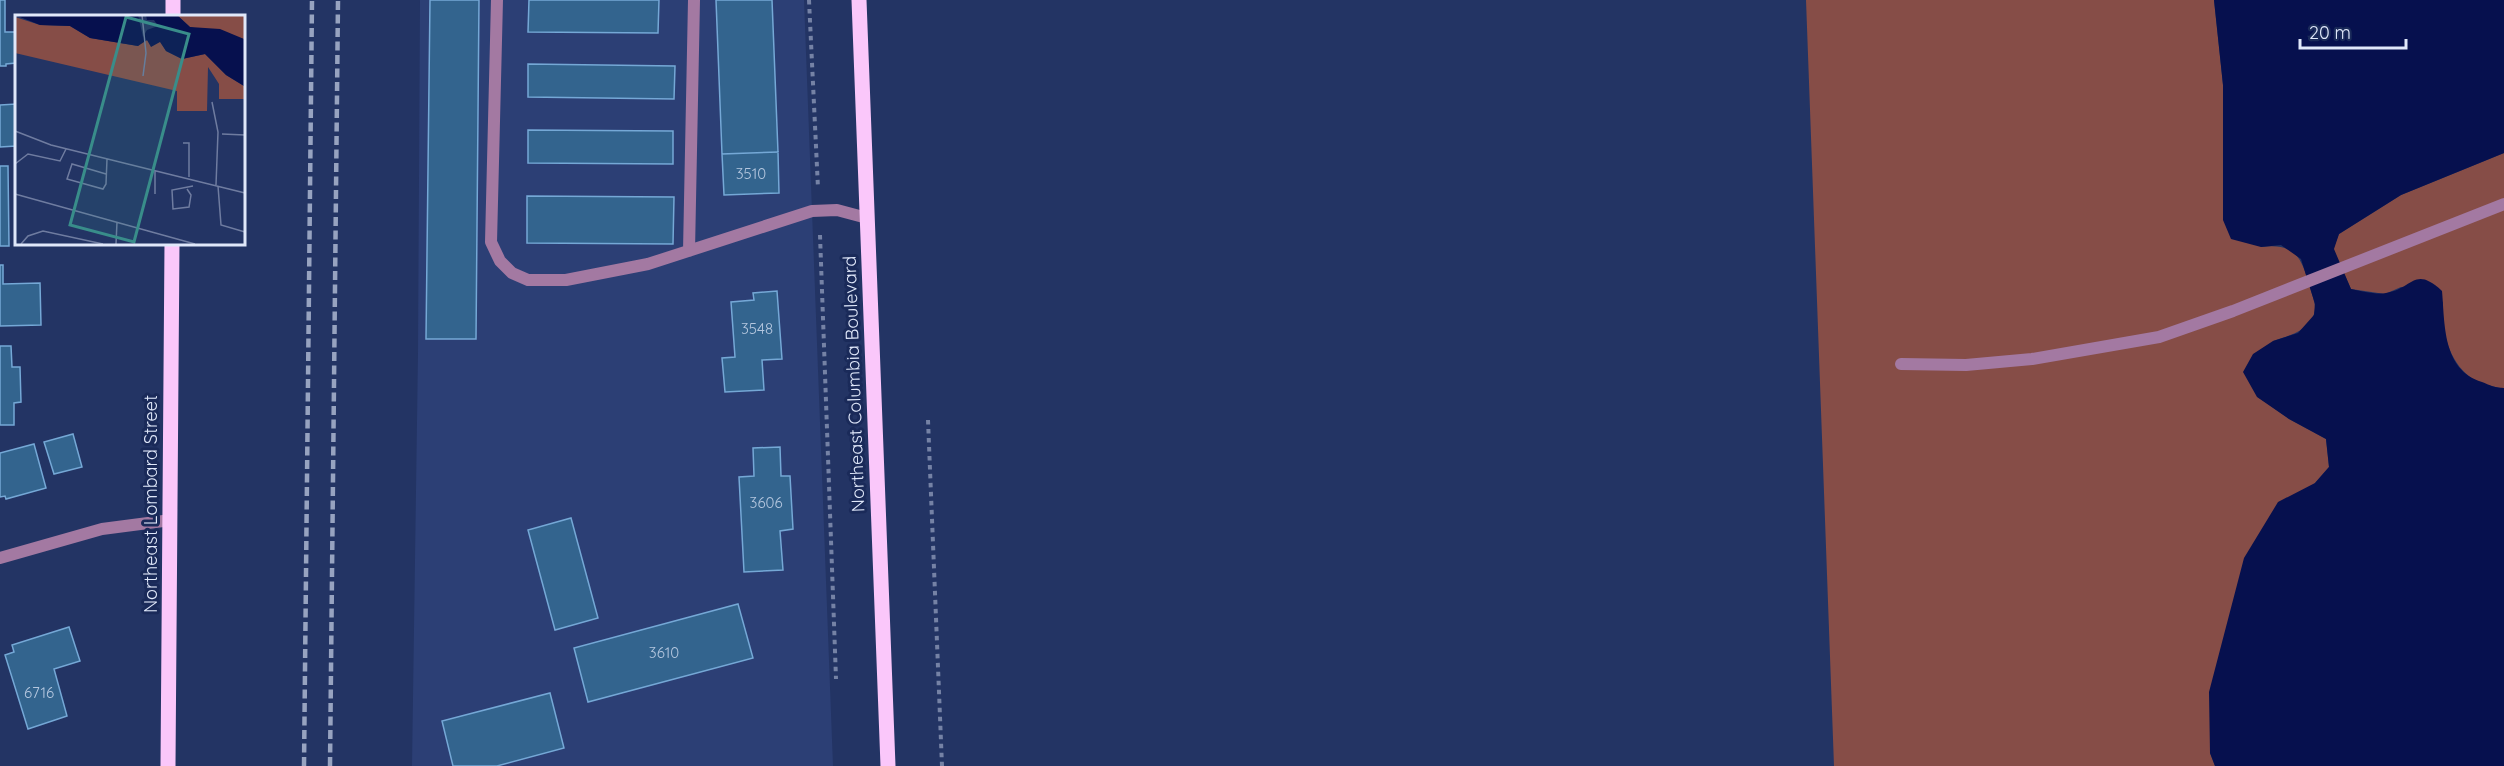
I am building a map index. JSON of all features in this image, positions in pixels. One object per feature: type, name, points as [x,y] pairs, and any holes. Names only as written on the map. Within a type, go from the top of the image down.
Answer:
[{"type":"main road","name":"Northeast Columbia Boulevard","points":[[859,0],[888,766]]},
{"type":"main road","name":"Northeast Lombard Street","points":[[168,766],[172,244]]},
{"type":"street","points":[[497,0],[491,242],[500,261],[512,273],[528,280],[566,280],[648,264],[783,219],[819,211],[837,210],[867,218]]},
{"type":"street","points":[[689,251],[694,0]]},
{"type":"street","points":[[1901,364],[1966,365],[2021,360],[2159,337],[2297,286],[2504,204]]},
{"type":"street","points":[[0,558],[102,529],[171,520]]},
{"type":"path","points":[[809,0],[836,679]]},
{"type":"path","points":[[928,420],[942,766]]},
{"type":"shaded area","points":[[420,0],[804,0],[833,766],[412,766]]},
{"type":"shaded area","points":[[1806,0],[2214,0],[2223,85],[2261,247],[2282,247],[2295,254],[2300,260],[2315,304],[2314,314],[2303,329],[2273,341],[2258,397],[2289,419],[2326,439],[2329,467],[2315,483],[2210,753],[2215,766],[1834,766]]},
{"type":"shaded area","points":[[2214,0],[2504,0],[2504,153],[2401,195],[2339,234],[2334,249],[2351,289],[2386,293],[2419,279],[2433,283],[2442,291],[2445,331],[2448,344],[2459,367],[2469,376],[2504,388],[2504,766],[2215,766],[2210,753],[2209,692],[2244,558],[2278,502],[2315,483],[2329,467],[2326,439],[2289,419],[2257,397],[2243,372],[2253,354],[2273,341],[2298,333],[2314,315],[2315,304],[2301,259],[2281,245],[2261,247],[2231,239],[2223,220],[2223,85]]},
{"type":"shaded area","points":[[2504,153],[2504,388],[2500,388],[2476,381],[2465,372],[2452,355],[2443,323],[2443,302],[2401,287],[2385,294],[2351,289],[2333,249],[2339,234],[2401,195]]},
{"type":"building","points":[[0,0],[5,0],[5,32],[15,32],[15,63],[0,66]]},
{"type":"building","points":[[430,0],[479,0],[476,339],[426,339]]},
{"type":"building","points":[[529,0],[659,0],[658,33],[528,32]]},
{"type":"building","points":[[716,0],[772,0],[778,152],[722,154]]},
{"type":"building","points":[[528,64],[675,66],[674,99],[528,97]]},
{"type":"building","points":[[15,104],[15,146],[0,147],[0,105]]},
{"type":"building","points":[[528,130],[673,131],[673,164],[528,163]]},
{"type":"building","points":[[778,152],[779,193],[724,195],[722,154]]},
{"type":"building","points":[[0,166],[8,166],[9,246],[0,246]]},
{"type":"building","points":[[527,196],[674,197],[673,244],[527,243]]},
{"type":"building","points":[[0,265],[3,265],[3,284],[40,283],[41,325],[0,326]]},
{"type":"building","points":[[777,291],[782,359],[762,360],[764,390],[725,392],[722,358],[735,357],[731,302],[754,300],[753,293]]},
{"type":"building","points":[[0,346],[11,346],[12,367],[20,367],[21,402],[14,403],[14,425],[0,425]]},
{"type":"building","points":[[73,434],[82,467],[54,474],[44,442]]},
{"type":"building","points":[[34,444],[46,488],[6,499],[5,496],[0,497],[0,453]]},
{"type":"building","points":[[780,447],[781,476],[790,476],[793,529],[780,531],[783,570],[744,572],[739,477],[754,476],[753,448]]},
{"type":"building","points":[[571,518],[598,618],[555,630],[528,530]]},
{"type":"building","points":[[738,604],[753,658],[588,702],[574,648]]},
{"type":"building","points":[[69,627],[80,661],[54,669],[67,716],[28,729],[5,655],[14,652],[12,645]]},
{"type":"building","points":[[550,693],[564,748],[497,766],[453,766],[442,721]]},
{"type":"railway","points":[[304,766],[312,0]]},
{"type":"railway","points":[[330,766],[338,0]]}]
